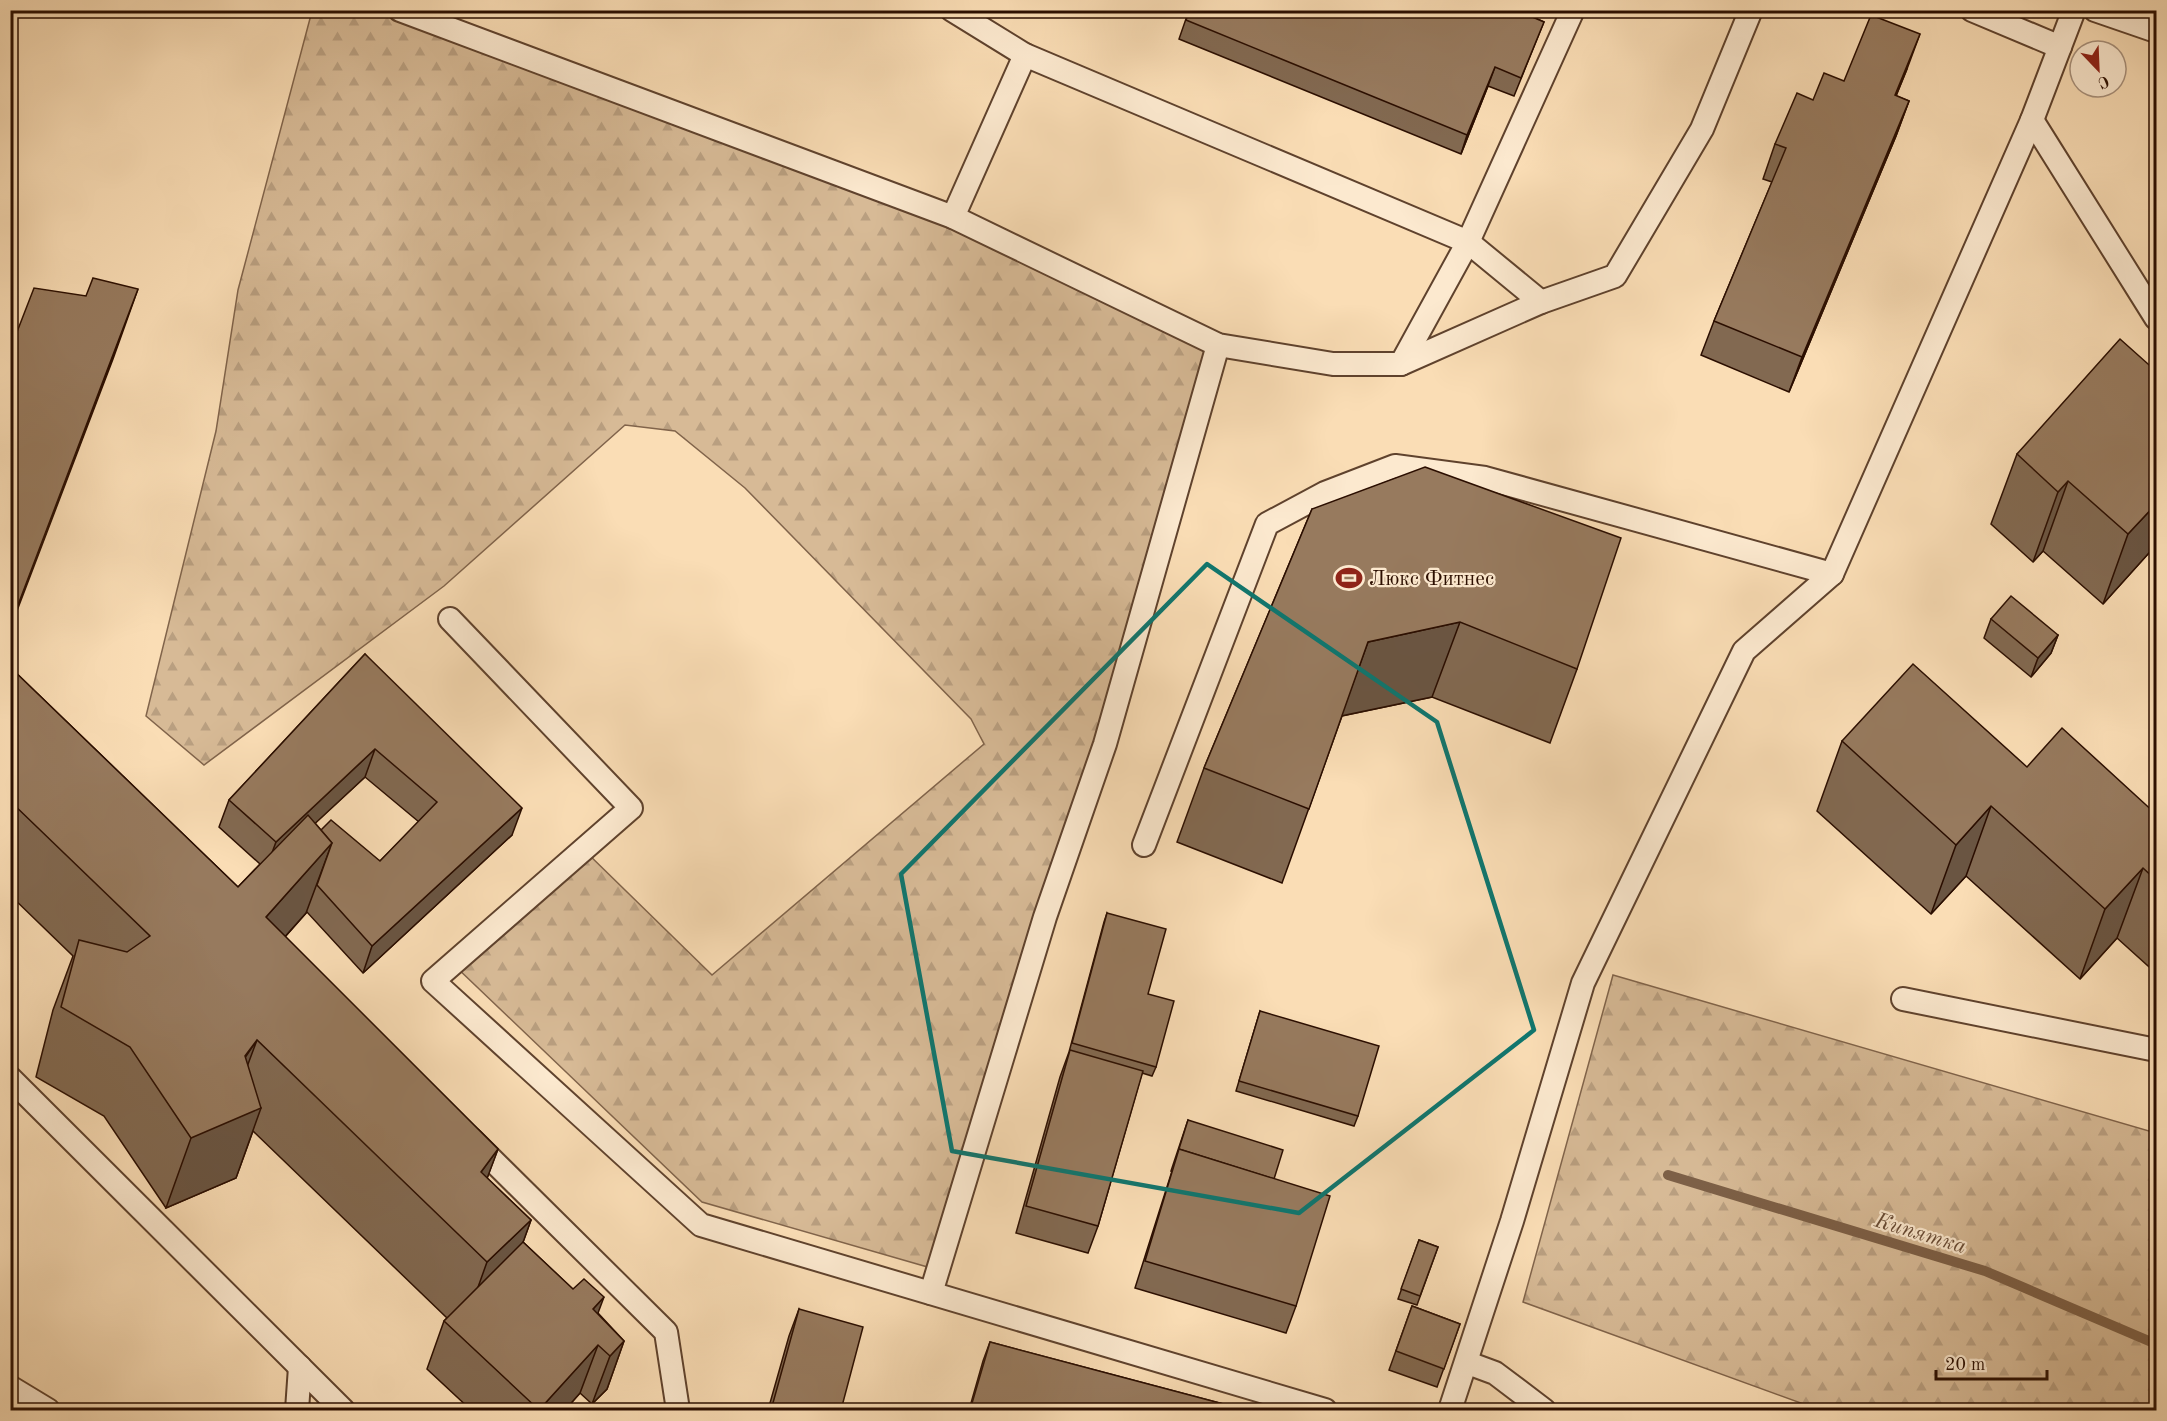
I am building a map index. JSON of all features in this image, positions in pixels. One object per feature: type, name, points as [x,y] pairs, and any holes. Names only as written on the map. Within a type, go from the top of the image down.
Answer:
[{"type":"lane","points":[[400,10],[953,217],[1218,345],[1333,364],[1401,364],[1541,302],[1615,276],[1702,129],[1751,10]]},
{"type":"lane","points":[[952,10],[1025,55],[1468,242],[1541,302]]},
{"type":"lane","points":[[1401,364],[1468,242],[1573,10]]},
{"type":"lane","points":[[1972,10],[2060,47]]},
{"type":"lane","points":[[1450,1410],[1468,1363],[1583,984],[1744,651],[1832,574],[2032,120],[2074,10]]},
{"type":"lane","points":[[2095,10],[2157,31]]},
{"type":"lane","points":[[953,217],[1025,55]]},
{"type":"lane","points":[[2032,120],[2157,318]]},
{"type":"lane","points":[[931,1293],[1045,917],[1105,744],[1218,345]]},
{"type":"lane","points":[[1144,845],[1267,524],[1325,493],[1375,473],[1395,466],[1485,478],[1832,574]]},
{"type":"lane","points":[[450,619],[631,808],[433,981],[701,1226],[1317,1409]]},
{"type":"lane","points":[[1903,999],[2157,1050]]},
{"type":"lane","points":[[10,1078],[344,1410]]},
{"type":"lane","points":[[455,1123],[666,1332],[678,1410]]},
{"type":"lane","points":[[1468,1363],[1495,1373],[1544,1410]]},
{"type":"lane","points":[[297,1410],[300,1367]]},
{"type":"lane","points":[[10,1387],[48,1410]]},
{"type":"highlighted area","points":[[1207,564],[1437,722],[1534,1030],[1299,1213],[952,1151],[901,874]]},
{"type":"green space","points":[[312,11],[400,11],[953,217],[1218,345],[938,1270],[702,1202],[453,964],[583,849],[712,975],[984,744],[971,719],[745,488],[675,431],[625,425],[444,586],[204,765],[146,716],[216,431],[238,290]]},
{"type":"green space","points":[[1613,975],[2156,1133],[2156,1410],[1820,1410],[1523,1302]]},
{"type":"building","points":[[1190,10],[1516,10],[1544,22],[1521,78],[1495,67],[1467,135],[1186,20]]},
{"type":"building","points":[[1871,15],[1920,34],[1895,95],[1909,101],[1802,357],[1714,321],[1786,148],[1775,144],[1797,93],[1813,100],[1824,73],[1844,81]]},
{"type":"building","points":[[93,278],[138,289],[10,626],[10,350],[34,288],[86,296]]},
{"type":"building","points":[[2120,339],[2157,372],[2157,381],[2150,389],[2157,395],[2157,503],[2128,534],[2068,481],[2058,492],[2017,454]]},
{"type":"building","points":[[1425,467],[1621,538],[1577,669],[1460,622],[1368,642],[1309,809],[1204,768],[1312,509]]},
{"type":"building","points":[[2011,596],[2058,635],[2038,658],[1991,619]]},
{"type":"building","points":[[365,654],[522,808],[372,946],[317,885],[332,843],[321,830],[331,820],[380,861],[437,802],[375,749],[276,842],[229,800]]},
{"type":"building","points":[[1913,664],[2027,767],[2062,728],[2157,815],[2157,881],[2143,868],[2105,909],[1991,806],[1956,845],[1842,741]]},
{"type":"building","points":[[10,667],[238,887],[308,815],[332,843],[266,917],[498,1149],[481,1172],[531,1220],[487,1262],[257,1040],[245,1056],[261,1108],[191,1138],[130,1047],[61,1007],[79,940],[127,952],[150,936],[10,801]]},
{"type":"building","points":[[1107,913],[1166,929],[1148,994],[1174,1001],[1156,1067],[1072,1043]]},
{"type":"building","points":[[1260,1011],[1379,1046],[1358,1116],[1239,1081]]},
{"type":"building","points":[[1070,1050],[1143,1071],[1098,1226],[1026,1206]]},
{"type":"building","points":[[1188,1120],[1283,1150],[1274,1179],[1179,1149],[1178,1152]]},
{"type":"building","points":[[1179,1149],[1330,1196],[1296,1306],[1145,1261]]},
{"type":"building","points":[[1419,1240],[1438,1247],[1420,1296],[1401,1289]]},
{"type":"building","points":[[523,1242],[573,1289],[584,1279],[604,1297],[593,1309],[624,1341],[610,1356],[598,1345],[539,1410],[444,1321]]},
{"type":"building","points":[[1412,1306],[1460,1324],[1444,1369],[1396,1351]]},
{"type":"building","points":[[799,1309],[863,1327],[841,1410],[771,1410]]},
{"type":"building","points":[[990,1342],[1246,1410],[970,1410]]},
{"type":"waterway","name":"Кипятка","points":[[1668,1175],[1985,1271],[2156,1344]]},
{"type":"place","name":"Люкс Фитнес","points":[[1349,578]]}]
